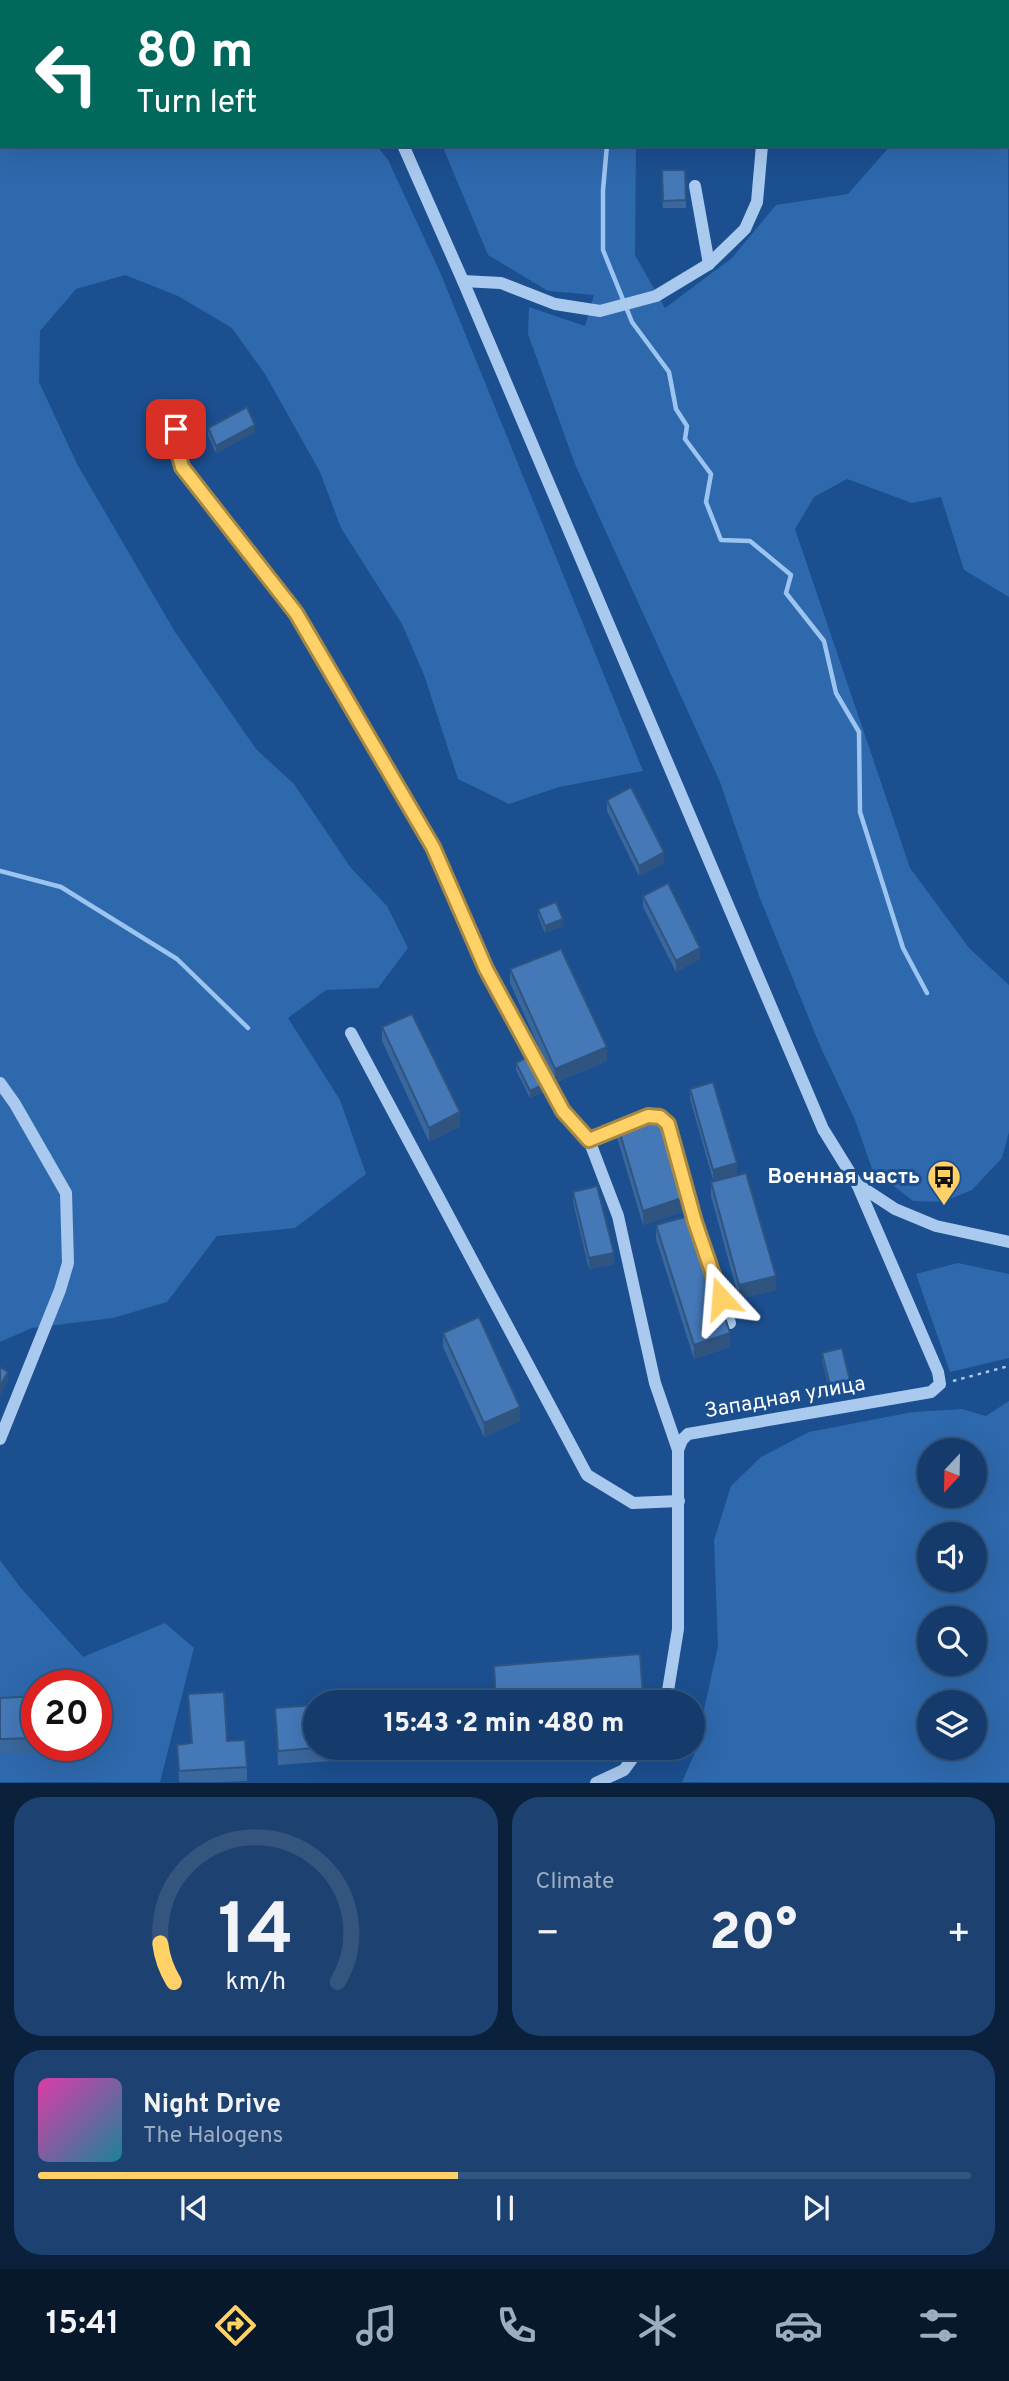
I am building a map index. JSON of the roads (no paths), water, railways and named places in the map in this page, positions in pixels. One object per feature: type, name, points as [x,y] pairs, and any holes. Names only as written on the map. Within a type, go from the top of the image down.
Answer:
[{"type":"street","points":[[404,147],[823,1129],[857,1184],[895,1209],[936,1226],[1009,1242]]},
{"type":"street","points":[[463,281],[501,283],[555,304],[600,311],[656,296],[709,264],[745,229],[757,202],[762,147]]},
{"type":"street","points":[[695,186],[709,264]]},
{"type":"street","points":[[176,413],[176,444],[182,467],[296,613],[433,847],[486,969],[563,1111],[589,1140],[618,1216],[655,1382],[678,1450],[678,1629],[668,1690]]},
{"type":"street","points":[[351,1032],[587,1475],[633,1503],[679,1501]]},
{"type":"street","points":[[0,1083],[66,1193],[68,1263],[60,1290],[0,1439]]},
{"type":"street","points":[[589,1140],[648,1116],[660,1117],[668,1124],[695,1222],[730,1323]]},
{"type":"street","name":"Западная улица","points":[[678,1450],[688,1434],[931,1392],[940,1384],[937,1371],[857,1184]]},
{"type":"street","points":[[596,1783],[624,1769],[631,1760]]},
{"type":"waterway","points":[[607,147],[603,190],[603,250],[632,322],[669,372],[676,409],[687,426],[685,439],[711,474],[706,502],[721,540],[750,541],[791,575],[786,593],[824,641],[836,693],[859,732],[860,812],[903,948],[927,993]]},
{"type":"waterway","points":[[0,871],[61,887],[177,959],[248,1028]]},
{"type":"place","name":"Военная часть","points":[[944,1207]]}]
